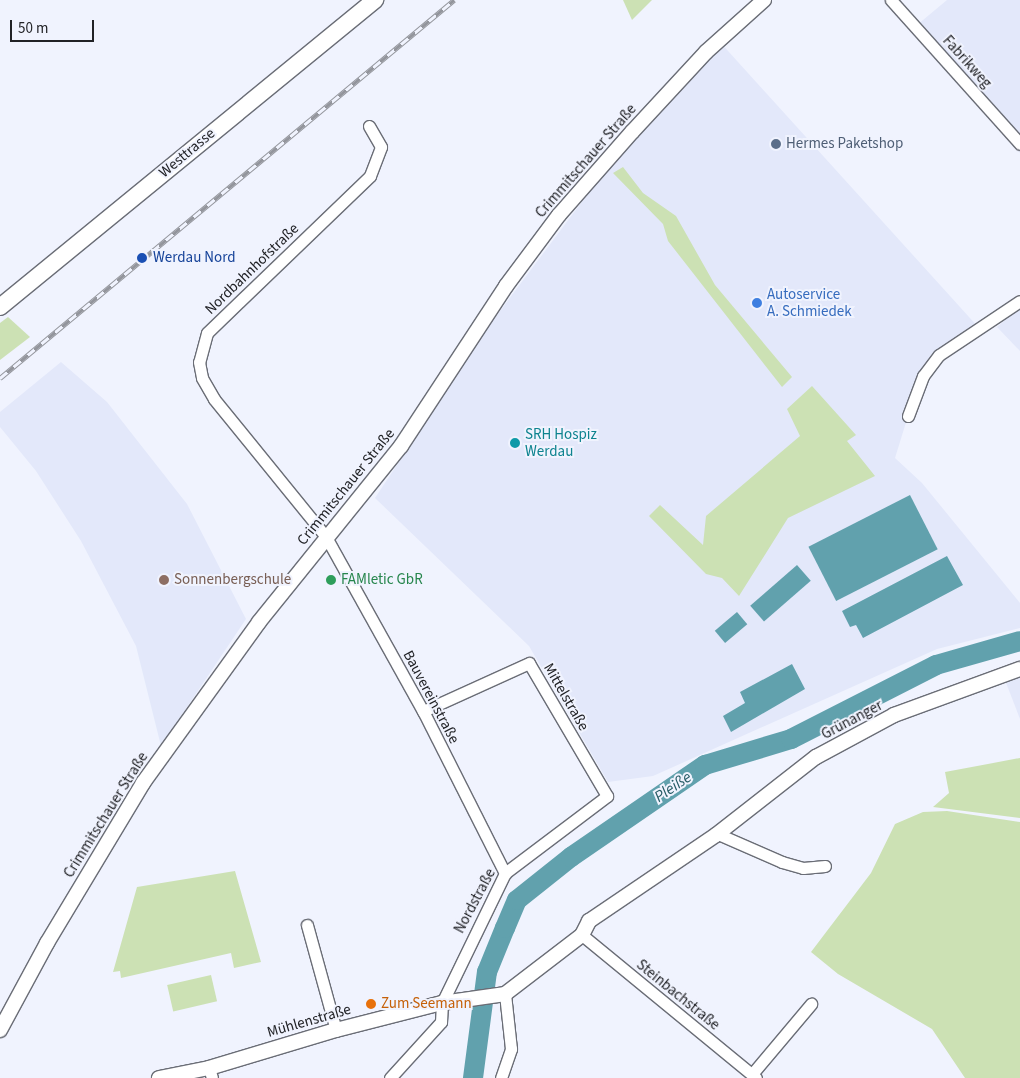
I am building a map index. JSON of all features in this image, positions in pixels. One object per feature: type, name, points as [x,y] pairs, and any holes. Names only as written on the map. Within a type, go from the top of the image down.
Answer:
[{"type":"main road","name":"Westtrasse","points":[[0,307],[375,0]]},
{"type":"street","name":"Crimmitschauer Straße","points":[[0,1030],[47,943],[142,783],[259,622],[401,446],[506,286],[559,215],[706,52],[764,0]]},
{"type":"street","name":"Fabrikweg","points":[[891,0],[1020,144]]},
{"type":"street","name":"Nordbahnhofstraße","points":[[326,537],[214,399],[202,378],[198,362],[207,333],[370,176],[381,147],[369,126]]},
{"type":"street","points":[[908,416],[923,376],[939,355],[1020,301]]},
{"type":"street","name":"Bauvereinstraße","points":[[326,537],[423,711],[505,873]]},
{"type":"street","name":"Mittelstraße","points":[[423,711],[529,663],[606,796]]},
{"type":"street","name":"Grünanger","points":[[500,995],[582,935],[589,921],[718,834],[825,753],[894,715],[1020,669]]},
{"type":"street","name":"Nordstraße","points":[[390,1078],[441,1022],[442,1003],[505,873],[606,796]]},
{"type":"street","points":[[718,834],[782,862],[804,868],[825,866]]},
{"type":"street","points":[[307,925],[336,1030]]},
{"type":"street","name":"Steinbachstraße","points":[[582,935],[754,1076]]},
{"type":"street","points":[[500,995],[511,1049],[501,1078]]},
{"type":"street","name":"Mühlenstraße","points":[[159,1078],[210,1073],[336,1030],[442,1003],[500,995]]},
{"type":"street","points":[[754,1076],[811,1004]]},
{"type":"shaded area","points":[[947,0],[1020,0],[1020,153],[911,30]]},
{"type":"shaded area","points":[[719,41],[979,328],[939,355],[908,416],[895,458],[922,483],[1020,603],[1020,628],[937,649],[653,776],[608,782],[529,646],[375,498],[491,323],[605,171]]},
{"type":"shaded area","points":[[1020,307],[1020,351],[997,327]]},
{"type":"shaded area","name":"Sonnenbergschule","points":[[61,362],[107,402],[187,504],[246,619],[161,746],[136,646],[81,541],[36,471],[0,427],[0,412]]},
{"type":"shaded area","points":[[1020,669],[1020,719],[1003,675]]},
{"type":"green space","points":[[623,0],[652,0],[632,20]]},
{"type":"green space","points":[[623,167],[643,193],[676,216],[715,285],[792,377],[782,387],[668,241],[663,224],[613,173]]},
{"type":"green space","points":[[8,317],[30,337],[0,360],[0,323]]},
{"type":"green space","points":[[812,386],[856,435],[847,441],[875,476],[788,518],[739,596],[722,578],[706,574],[649,516],[660,505],[703,545],[706,516],[800,436],[787,409]]},
{"type":"green space","points":[[1020,758],[1020,818],[933,807],[949,793],[945,772]]},
{"type":"green space","points":[[947,811],[1020,822],[1020,1078],[965,1078],[932,1029],[838,974],[811,952],[871,873],[895,824],[923,812]]},
{"type":"green space","points":[[235,871],[261,962],[234,968],[231,953],[121,978],[120,971],[113,972],[137,887]]},
{"type":"green space","points":[[211,975],[217,1001],[173,1011],[167,985]]},
{"type":"water","points":[[910,495],[938,549],[836,601],[808,547]]},
{"type":"water","points":[[947,556],[963,585],[863,638],[856,625],[850,627],[842,611]]},
{"type":"water","points":[[797,565],[811,581],[764,622],[750,606]]},
{"type":"water","points":[[737,612],[747,624],[725,643],[715,631]]},
{"type":"water","points":[[792,664],[805,689],[731,732],[723,716],[745,703],[740,692]]},
{"type":"waterway","name":"Pleiße","points":[[473,1078],[487,972],[517,900],[571,857],[705,765],[791,739],[936,665],[1020,641]]},
{"type":"railway","points":[[0,378],[454,0]]},
{"type":"place","name":"Hermes Paketshop","points":[[776,144]]},
{"type":"place","name":"Werdau Nord","points":[[142,258]]},
{"type":"place","name":"Autoservice A. Schmiedek","points":[[757,303]]},
{"type":"place","name":"SRH Hospiz Werdau","points":[[515,443]]},
{"type":"place","name":"Sonnenbergschule","points":[[164,580]]},
{"type":"place","name":"FAMletic GbR","points":[[331,580]]},
{"type":"place","name":"Zum Seemann","points":[[371,1004]]}]
